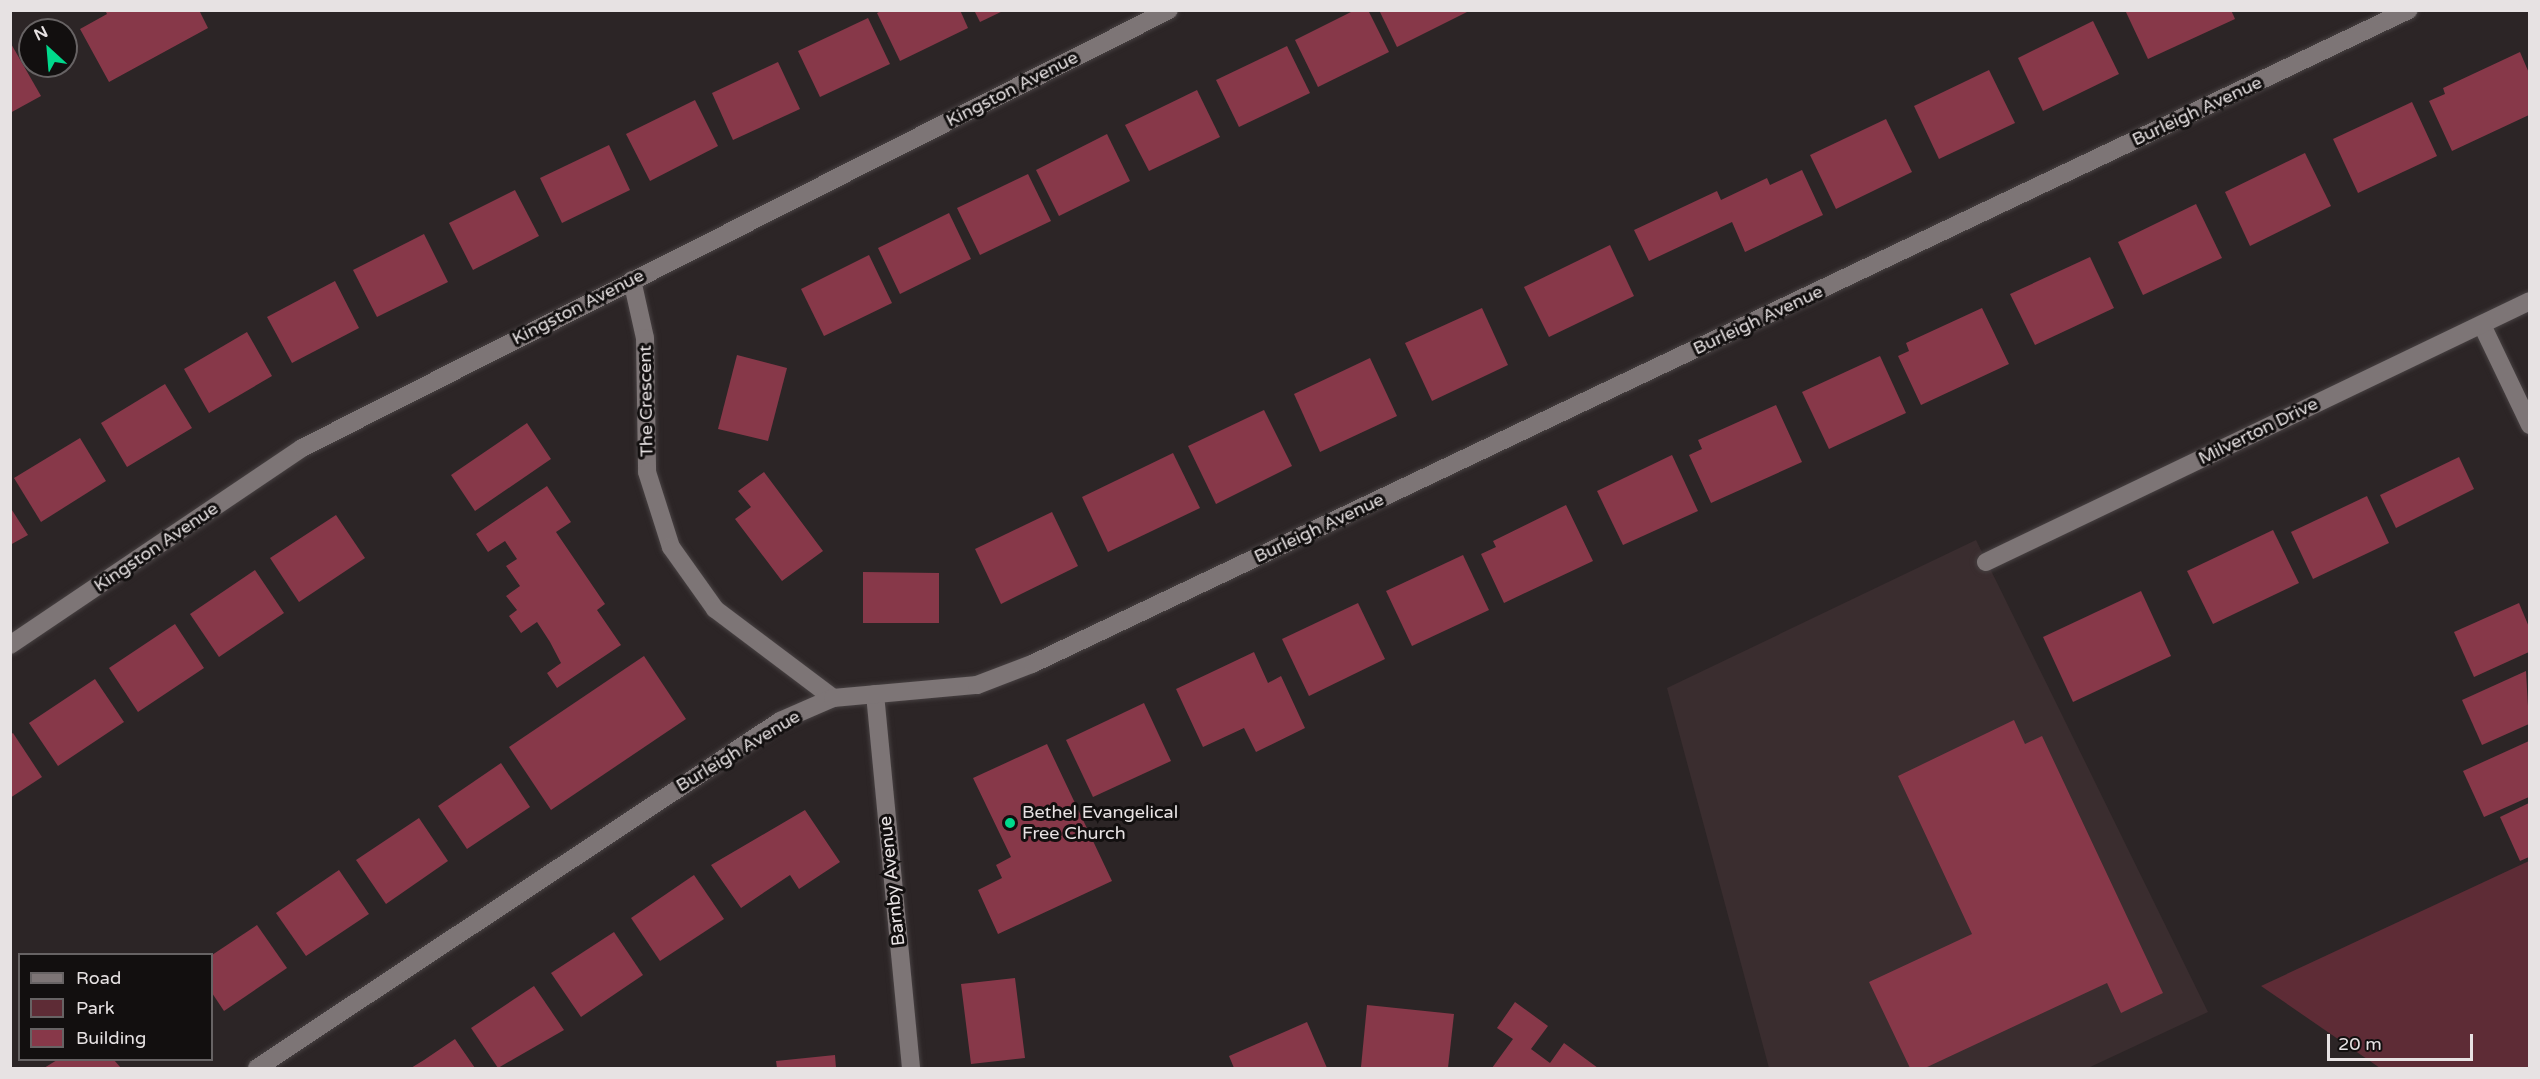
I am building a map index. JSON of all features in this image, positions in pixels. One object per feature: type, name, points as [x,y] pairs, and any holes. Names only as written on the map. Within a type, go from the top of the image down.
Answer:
[{"type":"street","name":"Kingston Avenue","points":[[10,645],[302,448],[1169,10]]},
{"type":"street","name":"Burleigh Avenue","points":[[257,1068],[721,756],[780,721],[833,699],[977,685],[1032,664],[2409,10]]},
{"type":"street","name":"The Crescent","points":[[632,280],[645,338],[647,472],[671,547],[716,609],[833,699]]},
{"type":"street","name":"Milverton Drive","points":[[1986,562],[2529,301]]},
{"type":"street","points":[[2482,325],[2529,425]]},
{"type":"street","name":"Barnby Avenue","points":[[875,694],[911,1068]]},
{"type":"shaded area","points":[[1976,540],[2208,1012],[2088,1068],[1769,1068],[1667,688]]},
{"type":"green space","points":[[2529,861],[2529,1068],[2380,1068],[2261,986]]},
{"type":"building","points":[[105,10],[199,10],[208,28],[109,82],[80,29],[107,14]]},
{"type":"building","points":[[883,10],[960,10],[968,28],[900,61],[877,13]]},
{"type":"building","points":[[974,10],[1005,10],[980,22]]},
{"type":"building","points":[[1355,10],[1368,10],[1389,52],[1318,87],[1295,40]]},
{"type":"building","points":[[1379,10],[1471,10],[1397,47]]},
{"type":"building","points":[[2125,10],[2231,10],[2235,19],[2148,59]]},
{"type":"building","points":[[868,18],[890,64],[820,97],[798,51]]},
{"type":"building","points":[[2093,21],[2119,74],[2043,111],[2018,58]]},
{"type":"building","points":[[10,42],[18,56],[18,78],[31,78],[41,96],[10,113]]},
{"type":"building","points":[[1287,46],[1310,93],[1239,127],[1216,80]]},
{"type":"building","points":[[2520,52],[2529,73],[2529,115],[2452,151],[2429,101],[2445,94],[2443,88]]},
{"type":"building","points":[[778,62],[800,109],[733,140],[712,93]]},
{"type":"building","points":[[1989,70],[2015,123],[1939,159],[1914,106]]},
{"type":"building","points":[[1197,90],[1220,137],[1149,171],[1125,125]]},
{"type":"building","points":[[695,100],[718,146],[650,181],[626,134]]},
{"type":"building","points":[[2412,102],[2437,156],[2358,193],[2333,139]]},
{"type":"building","points":[[1886,119],[1912,172],[1836,209],[1810,155]]},
{"type":"building","points":[[1107,134],[1130,181],[1059,216],[1036,170]]},
{"type":"building","points":[[609,145],[630,190],[562,223],[540,178]]},
{"type":"building","points":[[2305,153],[2331,206],[2250,246],[2225,192]]},
{"type":"building","points":[[1802,170],[1823,215],[1745,252],[1732,222],[1649,261],[1634,230],[1717,191],[1721,200],[1767,178],[1770,185]]},
{"type":"building","points":[[1028,174],[1051,221],[980,255],[957,208]]},
{"type":"building","points":[[515,190],[539,236],[473,270],[449,223]]},
{"type":"building","points":[[2196,204],[2222,258],[2143,295],[2118,242]]},
{"type":"building","points":[[949,213],[971,259],[900,294],[878,248]]},
{"type":"building","points":[[424,234],[448,282],[377,317],[353,270]]},
{"type":"building","points":[[1610,245],[1634,296],[1549,337],[1524,287]]},
{"type":"building","points":[[869,255],[892,303],[824,336],[801,289]]},
{"type":"building","points":[[2090,257],[2114,308],[2035,345],[2010,294]]},
{"type":"building","points":[[335,281],[359,328],[292,363],[267,317]]},
{"type":"building","points":[[1482,308],[1508,365],[1432,401],[1405,343]]},
{"type":"building","points":[[1982,308],[2009,364],[1921,405],[1898,356],[1909,351],[1906,343]]},
{"type":"building","points":[[247,332],[272,376],[209,413],[184,369]]},
{"type":"building","points":[[737,355],[787,368],[768,441],[718,429]]},
{"type":"building","points":[[1880,356],[1906,413],[1829,449],[1802,392]]},
{"type":"building","points":[[1370,358],[1397,416],[1320,452],[1294,394]]},
{"type":"building","points":[[165,384],[192,428],[127,467],[101,423]]},
{"type":"building","points":[[1776,405],[1802,462],[1711,503],[1689,455],[1702,449],[1698,440]]},
{"type":"building","points":[[1264,410],[1292,466],[1216,504],[1188,446]]},
{"type":"building","points":[[527,423],[551,459],[475,511],[451,475]]},
{"type":"building","points":[[80,438],[106,481],[41,522],[14,478]]},
{"type":"building","points":[[1173,453],[1200,508],[1108,552],[1082,497]]},
{"type":"building","points":[[1672,455],[1698,511],[1623,545],[1597,491]]},
{"type":"building","points":[[2459,457],[2474,489],[2396,528],[2380,495]]},
{"type":"building","points":[[764,472],[823,551],[782,581],[735,519],[751,507],[738,491]]},
{"type":"building","points":[[547,486],[571,522],[556,532],[605,604],[597,610],[621,645],[557,688],[547,673],[561,663],[537,622],[521,633],[509,616],[517,610],[506,596],[520,586],[506,566],[517,559],[505,541],[488,552],[476,534]]},
{"type":"building","points":[[2367,496],[2389,543],[2313,579],[2291,532]]},
{"type":"building","points":[[1566,505],[1593,561],[1504,603],[1481,554],[1496,547],[1493,541]]},
{"type":"building","points":[[10,507],[28,535],[10,545]]},
{"type":"building","points":[[1052,512],[1078,566],[1001,604],[975,549]]},
{"type":"building","points":[[336,515],[365,558],[299,602],[270,558]]},
{"type":"building","points":[[2273,530],[2299,583],[2213,624],[2187,571]]},
{"type":"building","points":[[1463,555],[1489,610],[1412,646],[1386,591]]},
{"type":"building","points":[[255,570],[284,613],[219,657],[190,614]]},
{"type":"building","points":[[863,572],[939,573],[939,623],[863,623]]},
{"type":"building","points":[[2141,591],[2171,656],[2073,702],[2043,637]]},
{"type":"building","points":[[1358,603],[1385,659],[1309,696],[1282,639]]},
{"type":"building","points":[[2519,603],[2529,627],[2529,652],[2474,677],[2454,632]]},
{"type":"building","points":[[175,624],[204,668],[138,712],[109,668]]},
{"type":"building","points":[[1254,652],[1268,683],[1281,676],[1305,728],[1256,752],[1244,728],[1203,747],[1176,689]]},
{"type":"building","points":[[644,656],[686,719],[551,810],[509,747]]},
{"type":"building","points":[[2526,671],[2529,724],[2482,745],[2462,700]]},
{"type":"building","points":[[95,679],[124,722],[58,766],[29,723]]},
{"type":"building","points":[[1144,703],[1171,761],[1093,797],[1066,740]]},
{"type":"building","points":[[2014,720],[2025,744],[2042,736],[2163,993],[2121,1013],[2107,983],[1925,1068],[1910,1068],[1869,982],[1972,934],[1898,776]]},
{"type":"building","points":[[13,733],[42,777],[10,798],[10,735]]},
{"type":"building","points":[[2529,741],[2529,797],[2484,817],[2463,771]]},
{"type":"building","points":[[1047,744],[1112,881],[998,934],[978,890],[1002,878],[996,865],[1011,857],[973,778]]},
{"type":"building","points":[[501,763],[530,807],[467,849],[438,806]]},
{"type":"building","points":[[2529,803],[2529,857],[2520,861],[2500,817]]},
{"type":"building","points":[[805,810],[840,862],[799,889],[790,875],[741,908],[711,865]]},
{"type":"building","points":[[419,818],[448,861],[386,904],[356,860]]},
{"type":"building","points":[[339,870],[369,914],[306,956],[276,913]]},
{"type":"building","points":[[694,875],[724,919],[660,961],[631,918]]},
{"type":"building","points":[[257,925],[287,968],[224,1011],[213,994],[213,954]]},
{"type":"building","points":[[614,932],[643,975],[581,1017],[551,973]]},
{"type":"building","points":[[1015,978],[1025,1058],[971,1064],[961,984]]},
{"type":"building","points":[[534,986],[564,1030],[498,1068],[471,1028]]},
{"type":"building","points":[[1515,1002],[1548,1026],[1531,1049],[1550,1063],[1564,1043],[1598,1068],[1492,1068],[1513,1039],[1497,1028]]},
{"type":"building","points":[[1367,1005],[1454,1014],[1448,1068],[1361,1067]]},
{"type":"building","points":[[1307,1022],[1327,1068],[1234,1068],[1229,1056]]},
{"type":"building","points":[[455,1039],[475,1068],[411,1068],[424,1060]]},
{"type":"building","points":[[835,1055],[836,1068],[777,1068],[776,1061]]},
{"type":"building","points":[[55,1061],[115,1061],[121,1068],[44,1068]]},
{"type":"place","name":"Bethel Evangelical Free Church","points":[[1010,823]]}]
